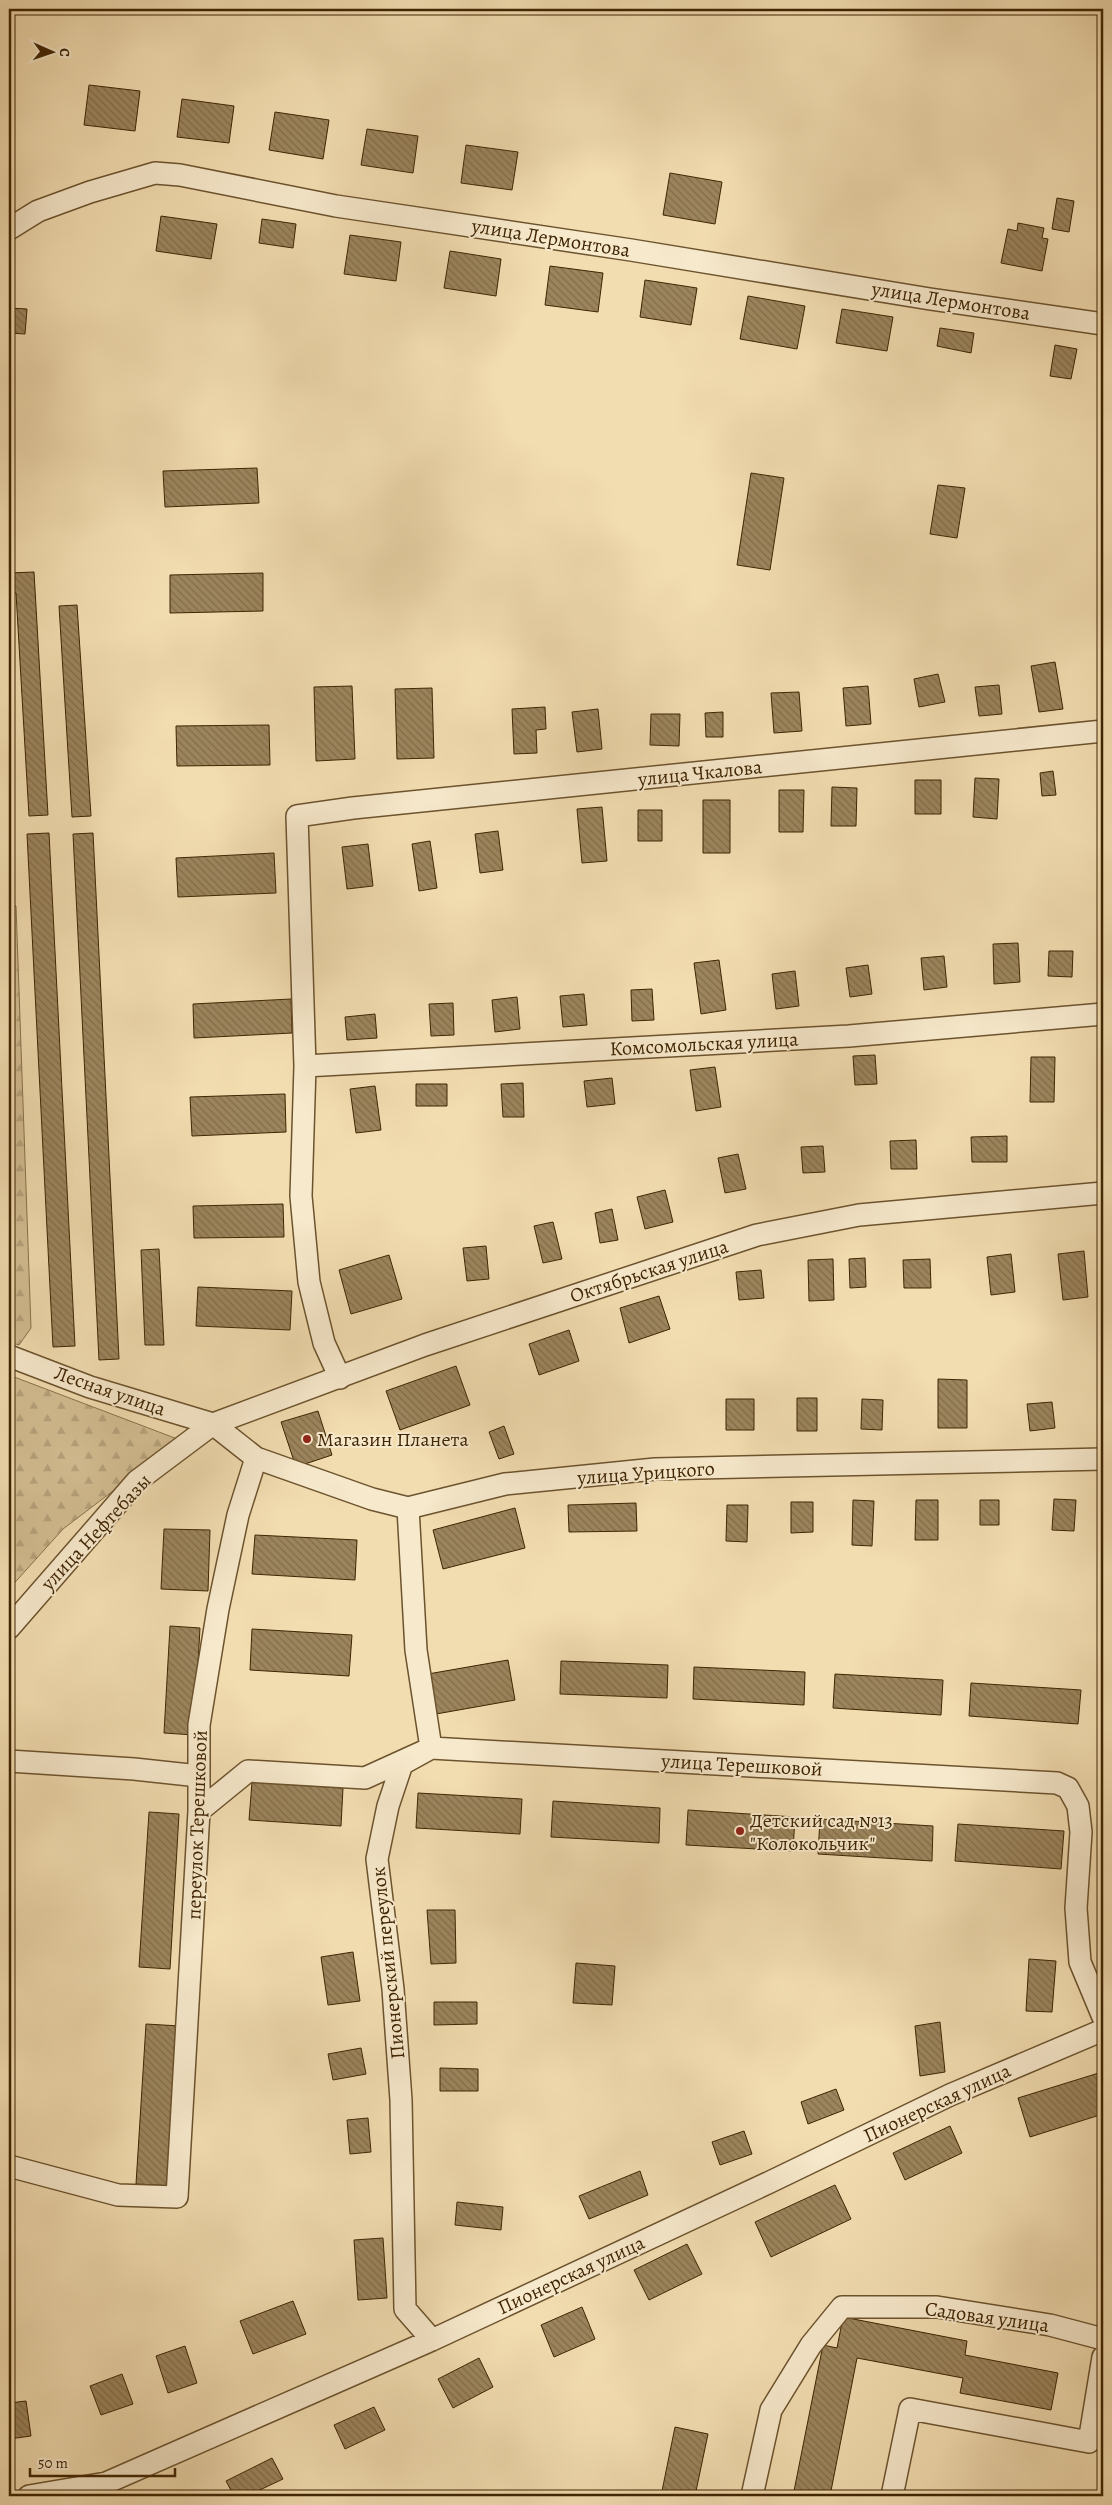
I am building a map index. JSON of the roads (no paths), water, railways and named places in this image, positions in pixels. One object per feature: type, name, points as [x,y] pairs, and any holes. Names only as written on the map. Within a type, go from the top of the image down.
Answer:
[{"type":"street","name":"улица Лермонтова","points":[[9,229],[38,211],[90,192],[155,173],[180,175],[336,206],[641,252],[930,299],[1103,324]]},
{"type":"street","name":"улица Чкалова","points":[[305,1066],[297,816],[353,808],[1103,731]]},
{"type":"street","name":"Комсомольская улица","points":[[305,1066],[849,1036],[1103,1014]]},
{"type":"street","points":[[305,1066],[302,1196],[308,1282],[324,1343],[340,1378]]},
{"type":"street","name":"Октябрьская улица","points":[[213,1424],[435,1342],[757,1235],[859,1215],[1103,1193]]},
{"type":"street","name":"Лесная улица","points":[[9,1356],[90,1387],[213,1424]]},
{"type":"street","name":"улица Урицкого","points":[[213,1424],[256,1458],[372,1499],[408,1508],[505,1484],[655,1470],[984,1460],[1103,1460]]},
{"type":"street","name":"улица Нефтебазы","points":[[9,1628],[137,1481],[213,1424]]},
{"type":"street","name":"переулок Терешковой","points":[[9,2166],[118,2195],[177,2197],[199,1811],[199,1725],[218,1609],[238,1515],[256,1458]]},
{"type":"street","points":[[408,1508],[413,1566],[416,1650],[431,1748]]},
{"type":"street","name":"улица Терешковой","points":[[199,1811],[248,1771],[365,1778],[431,1748],[1057,1783],[1068,1788],[1078,1806],[1082,1832],[1076,1908],[1080,1962],[1103,2017]]},
{"type":"street","name":"Пионерский переулок","points":[[431,1748],[402,1764],[388,1806],[376,1859],[393,1990],[401,2100],[405,2309],[432,2340]]},
{"type":"street","points":[[9,1761],[134,1768],[199,1776]]},
{"type":"street","name":"Пионерская улица","points":[[29,2496],[106,2483],[432,2340],[770,2182],[950,2095],[1103,2030]]},
{"type":"street","name":"Садовая улица","points":[[752,2496],[772,2410],[811,2345],[842,2307],[937,2307],[1050,2325],[1103,2339]]},
{"type":"street","points":[[892,2496],[910,2409],[1089,2442],[1103,2357]]},
{"type":"place","name":"Магазин Планета","points":[[307,1439]]},
{"type":"place","name":"Детский сад №13 \"Колокольчик\"","points":[[740,1831]]}]
